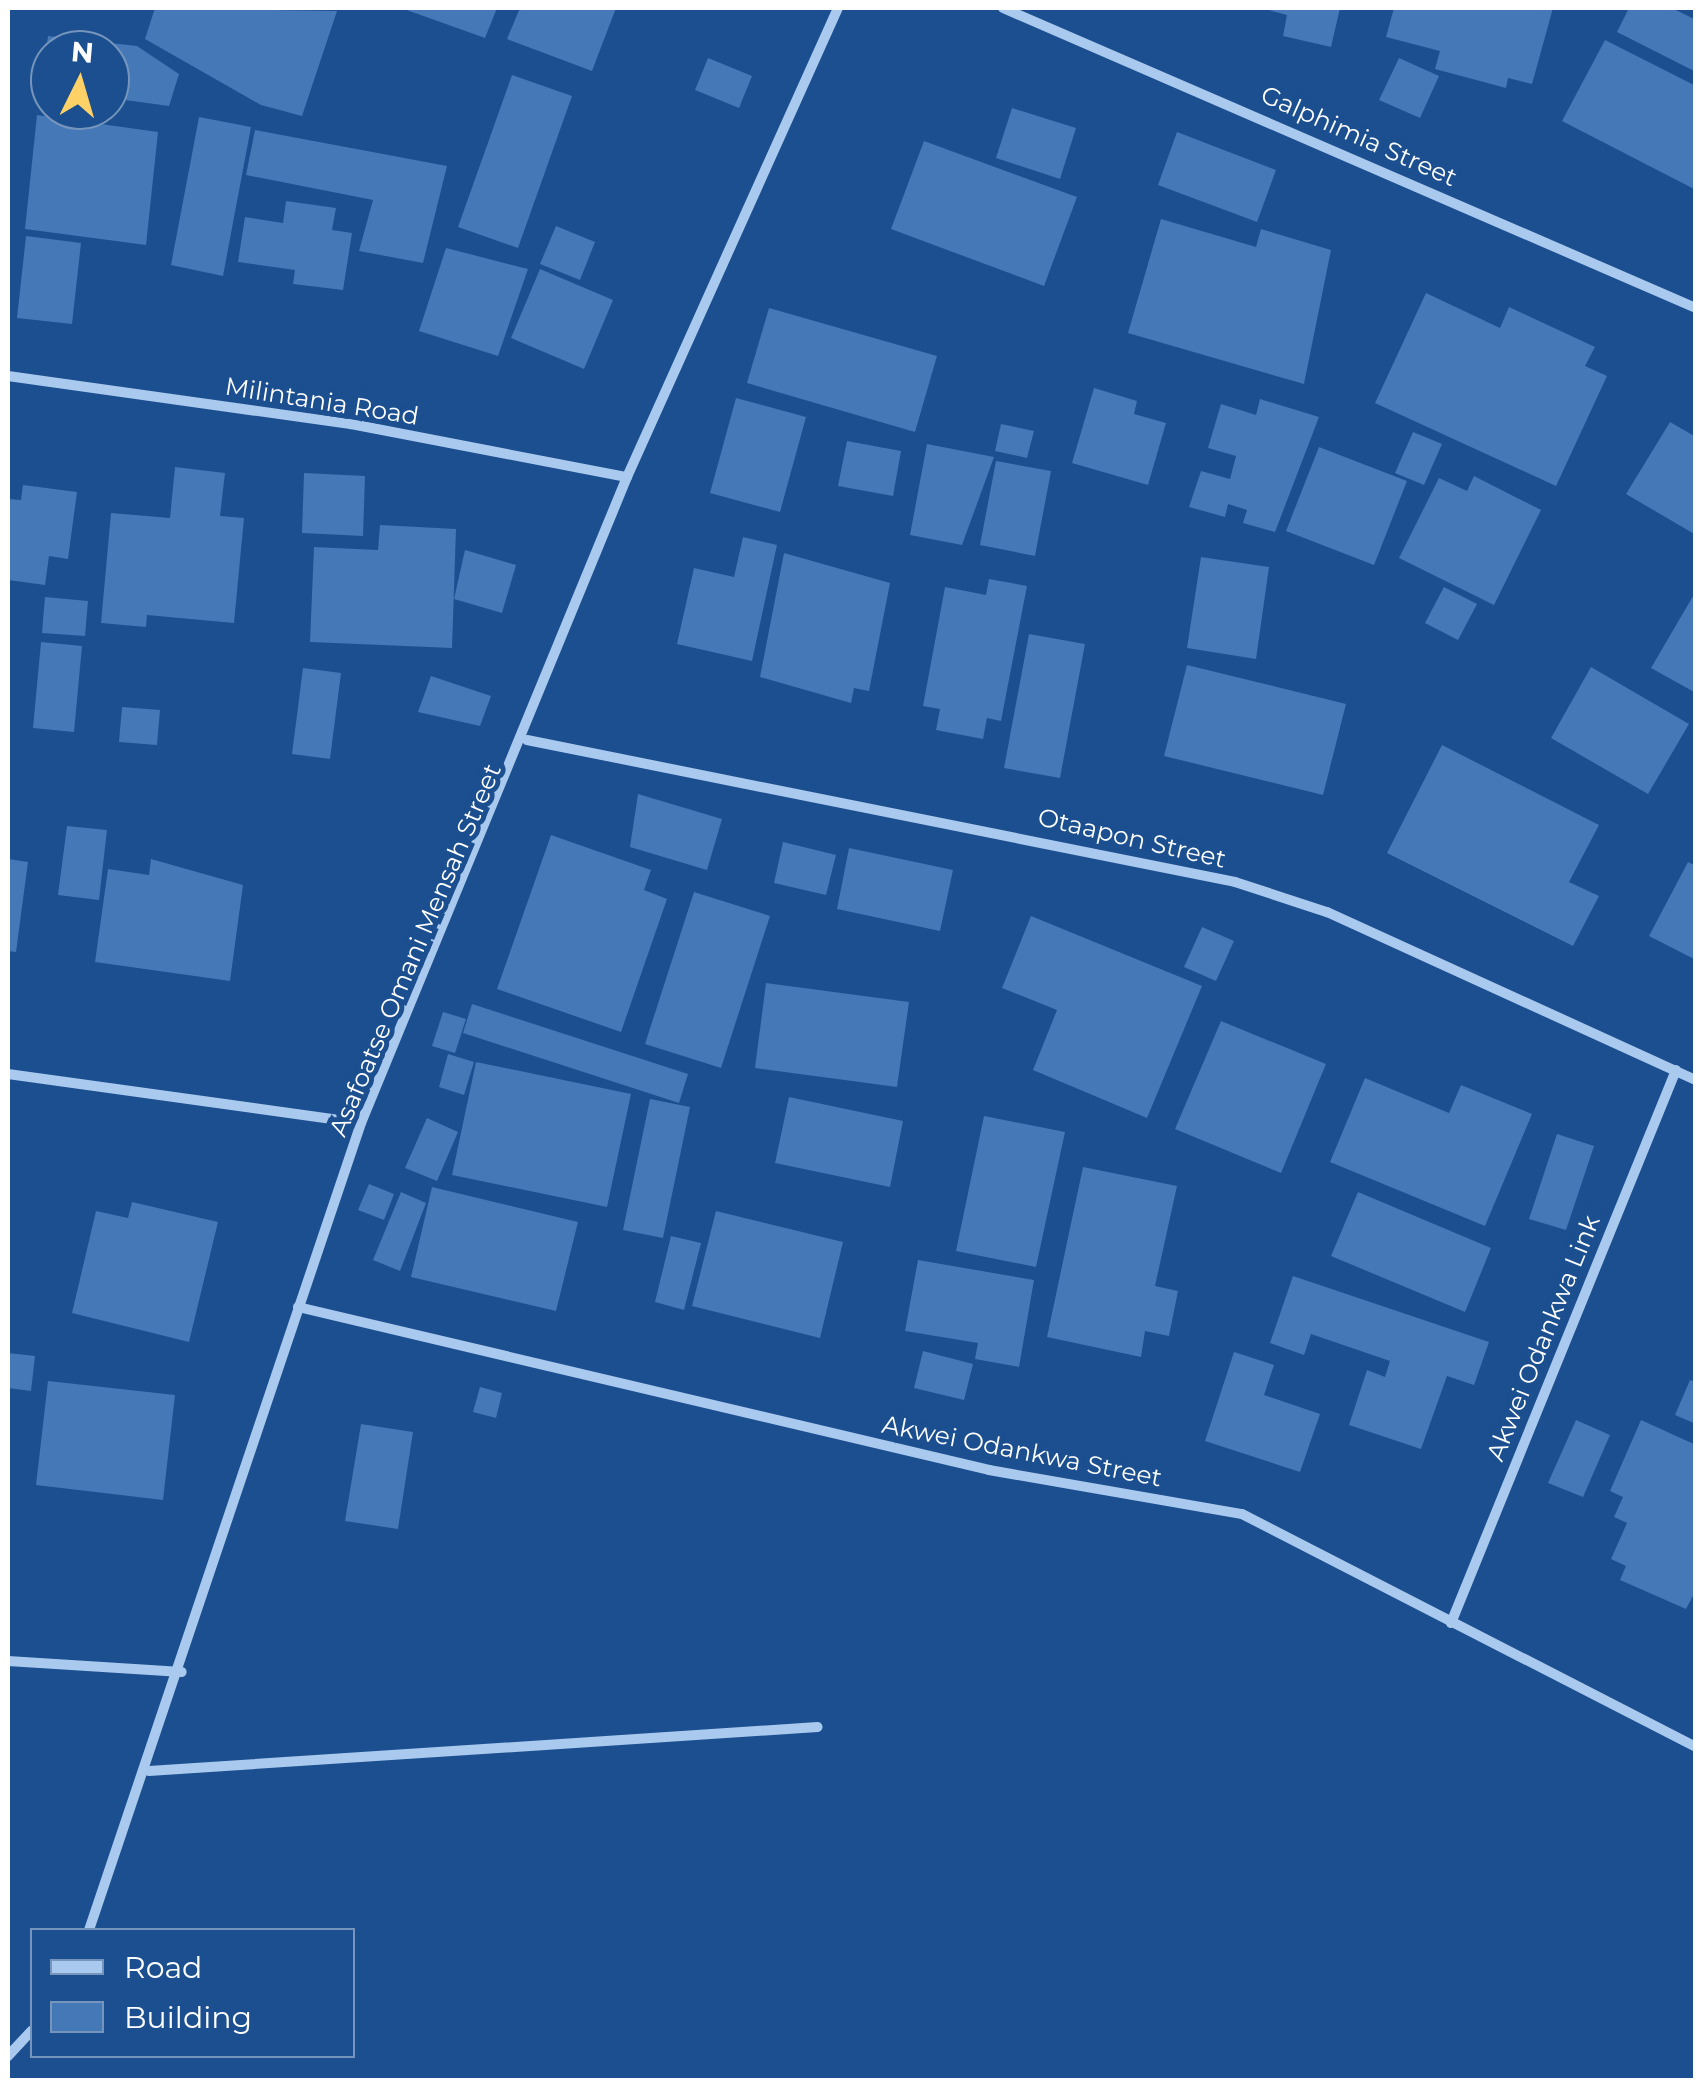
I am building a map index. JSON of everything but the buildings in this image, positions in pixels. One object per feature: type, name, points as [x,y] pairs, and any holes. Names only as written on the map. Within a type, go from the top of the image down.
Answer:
[{"type":"street","name":"Asafoatse Omani Mensah Street","points":[[90,1928],[182,1672],[227,1501],[361,1123],[526,740],[628,478],[838,8]]},
{"type":"street","name":"Galphimia Street","points":[[1003,8],[1696,308]]},
{"type":"street","name":"Milintania Road","points":[[8,376],[351,424],[628,478]]},
{"type":"street","name":"Otaapon Street","points":[[526,740],[1236,882],[1327,912],[1696,1080]]},
{"type":"street","name":"Akwei Odankwa Link","points":[[1451,1623],[1676,1070]]},
{"type":"street","points":[[8,1074],[361,1123]]},
{"type":"street","name":"Akwei Odankwa Street","points":[[298,1307],[990,1470],[1242,1514],[1696,1746]]},
{"type":"street","points":[[8,1661],[182,1672]]},
{"type":"street","points":[[149,1771],[818,1728]]},
{"type":"street","points":[[8,2056],[30,2032]]}]
